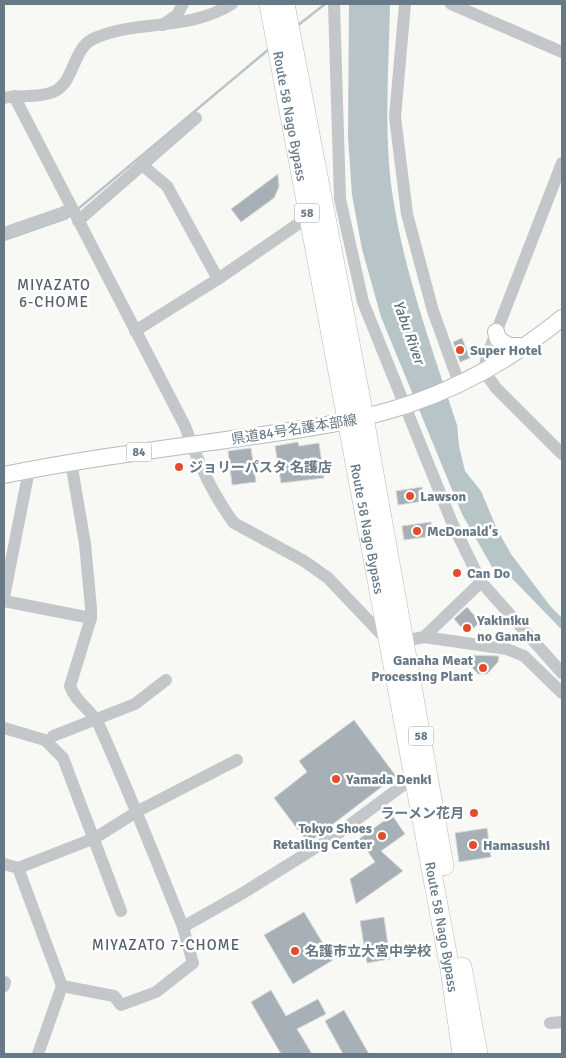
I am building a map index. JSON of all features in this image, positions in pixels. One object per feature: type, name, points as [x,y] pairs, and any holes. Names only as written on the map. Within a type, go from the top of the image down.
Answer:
[{"type":"highway","name":"Route 58 Nago Bypass","points":[[269,4],[309,223],[356,419],[396,641],[478,1054]]},
{"type":"highway","name":"Route 58 Nago Bypass","points":[[285,4],[331,201],[356,419]]},
{"type":"highway","name":"Route 58 Nago Bypass","points":[[396,641],[414,777],[450,969],[462,1054]]},
{"type":"main road","name":"県道84号名護本部線","points":[[4,475],[71,462],[356,419],[408,405],[484,372],[562,318]]},
{"type":"main road","points":[[496,332],[498,339],[505,344],[524,346]]},
{"type":"street","points":[[161,26],[177,15],[183,4]]},
{"type":"street","points":[[232,4],[211,15],[161,26],[112,32],[96,38],[88,42],[76,59],[68,78],[52,93],[9,97],[78,221],[185,426],[209,482],[234,523],[304,561],[328,578],[396,641],[424,637],[506,649],[524,656],[562,693]]},
{"type":"street","points":[[334,4],[331,201],[363,302],[408,405],[453,525],[481,582],[562,673]]},
{"type":"street","points":[[405,4],[395,117],[407,214],[433,311],[457,384]]},
{"type":"street","points":[[451,4],[562,52]]},
{"type":"street","points":[[78,221],[196,118]]},
{"type":"street","points":[[562,163],[487,356],[484,372],[496,388],[562,454]]},
{"type":"street","points":[[142,165],[166,186],[218,279]]},
{"type":"street","points":[[4,233],[71,208]]},
{"type":"street","points":[[135,331],[218,279],[298,224],[309,223]]},
{"type":"street","points":[[62,986],[114,996],[122,1005],[156,992],[193,963],[182,927],[138,811],[96,719],[73,696],[70,686],[91,618],[85,544],[71,462]]},
{"type":"street","points":[[4,597],[29,470]]},
{"type":"street","points":[[424,637],[481,582]]},
{"type":"street","points":[[4,601],[91,618]]},
{"type":"street","points":[[52,736],[135,704],[166,680]]},
{"type":"street","points":[[4,728],[45,740],[63,758],[95,838],[121,911]]},
{"type":"street","points":[[4,864],[18,868],[95,838],[138,811],[237,760]]},
{"type":"street","points":[[182,927],[243,893],[336,835],[414,777]]},
{"type":"street","points":[[18,868],[62,986],[38,1054]]},
{"type":"water","name":"Yabu River","points":[[349,4],[390,4],[387,126],[393,198],[412,285],[457,425],[459,446],[465,471],[481,491],[497,529],[511,554],[551,607],[562,618],[562,630],[503,569],[496,574],[462,514],[381,317],[362,249],[352,195],[348,137]]},
{"type":"building","points":[[278,174],[279,187],[274,198],[241,222],[231,209]]},
{"type":"building","name":"Super Hotel","points":[[462,338],[470,358],[460,362],[453,342]]},
{"type":"building","points":[[298,442],[299,446],[319,443],[324,478],[281,483],[275,446]]},
{"type":"building","points":[[251,448],[256,482],[232,485],[228,451]]},
{"type":"building","name":"Lawson","points":[[422,487],[424,501],[398,505],[396,491]]},
{"type":"building","name":"McDonald's","points":[[431,522],[433,536],[404,540],[402,526]]},
{"type":"building","points":[[467,607],[480,622],[467,634],[454,619]]},
{"type":"building","name":"Ganaha Meat Processing Plant","points":[[468,655],[499,656],[498,662],[487,674],[478,674],[468,663]]},
{"type":"building","points":[[354,720],[396,776],[308,843],[274,798],[307,772],[299,761]]},
{"type":"building","points":[[392,815],[405,834],[381,851],[403,871],[356,904],[350,879],[375,862],[359,839]]},
{"type":"building","name":"Hamasushi","points":[[487,828],[491,857],[459,862],[455,833]]},
{"type":"building","points":[[304,912],[333,960],[293,984],[264,935]]},
{"type":"building","points":[[384,917],[390,959],[367,963],[360,921]]},
{"type":"building","points":[[271,990],[286,1016],[318,999],[326,1014],[297,1029],[312,1054],[281,1054],[251,1002]]},
{"type":"building","points":[[344,1010],[369,1054],[343,1054],[325,1021]]},
{"type":"waterway","points":[[297,26],[325,4]]},
{"type":"waterway","points":[[78,209],[269,49]]},
{"type":"waterway","points":[[4,240],[67,218],[72,214]]},
{"type":"place","name":"Super Hotel","points":[[460,350]]},
{"type":"place","name":"ジョリーパスタ 名護店","points":[[179,467]]},
{"type":"place","name":"Lawson","points":[[410,496]]},
{"type":"place","name":"McDonald's","points":[[417,531]]},
{"type":"place","name":"Can Do","points":[[457,573]]},
{"type":"place","name":"Yakiniku no Ganaha","points":[[467,628]]},
{"type":"place","name":"Ganaha Meat Processing Plant","points":[[483,668]]},
{"type":"place","name":"Yamada Denki","points":[[336,779]]},
{"type":"place","name":"ラーメン花月","points":[[474,813]]},
{"type":"place","name":"Tokyo Shoes Retailing Center","points":[[382,836]]},
{"type":"place","name":"Hamasushi","points":[[473,845]]},
{"type":"place","name":"名護市立大宮中学校","points":[[295,951]]},
{"type":"district","name":"MIYAZATO 6-CHOME","points":[[54,294]]},
{"type":"district","name":"MIYAZATO 7-CHOME","points":[[166,945]]}]
